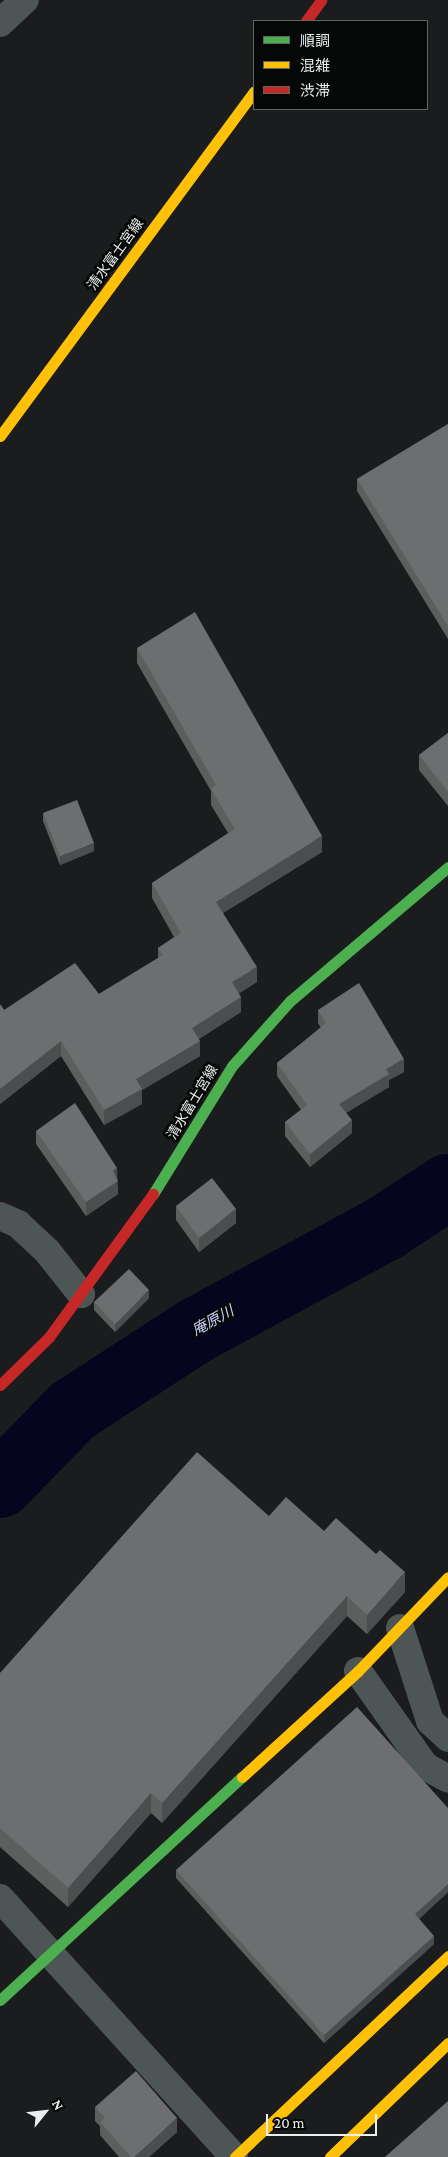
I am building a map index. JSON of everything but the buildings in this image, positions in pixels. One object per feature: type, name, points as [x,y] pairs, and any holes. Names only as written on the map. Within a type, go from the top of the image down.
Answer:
[{"type":"main road","points":[[307,20],[321,0]]},
{"type":"main road","name":"清水富士宮線","points":[[0,436],[253,92]]},
{"type":"main road","name":"清水富士宮線","points":[[0,1385],[50,1337],[156,1190],[232,1066],[290,1001],[448,867]]},
{"type":"main road","points":[[0,2000],[358,1671],[448,1577]]},
{"type":"main road","points":[[235,2157],[448,1956]]},
{"type":"main road","points":[[330,2157],[448,2043]]},
{"type":"street","points":[[0,23],[25,0]]},
{"type":"street","points":[[0,1216],[18,1224],[47,1251],[81,1294]]},
{"type":"street","points":[[400,1628],[430,1720],[448,1738]]},
{"type":"street","points":[[358,1671],[425,1766],[448,1779]]},
{"type":"street","points":[[0,1898],[235,2157]]},
{"type":"waterway","name":"庵原川","points":[[0,1485],[72,1411],[193,1332],[385,1228],[448,1187]]},
{"type":"traffic: fast","points":[[153,1194],[232,1066],[290,1001],[448,867]]},
{"type":"traffic: fast","points":[[0,2000],[242,1777]]},
{"type":"traffic: slow","points":[[0,436],[253,92]]},
{"type":"traffic: slow","points":[[242,1777],[358,1671],[448,1577]]},
{"type":"traffic: slow","points":[[235,2157],[448,1956]]},
{"type":"traffic: slow","points":[[330,2157],[448,2043]]},
{"type":"traffic: jam","points":[[307,20],[321,0]]},
{"type":"traffic: jam","points":[[0,1385],[49,1337],[153,1194]]}]
